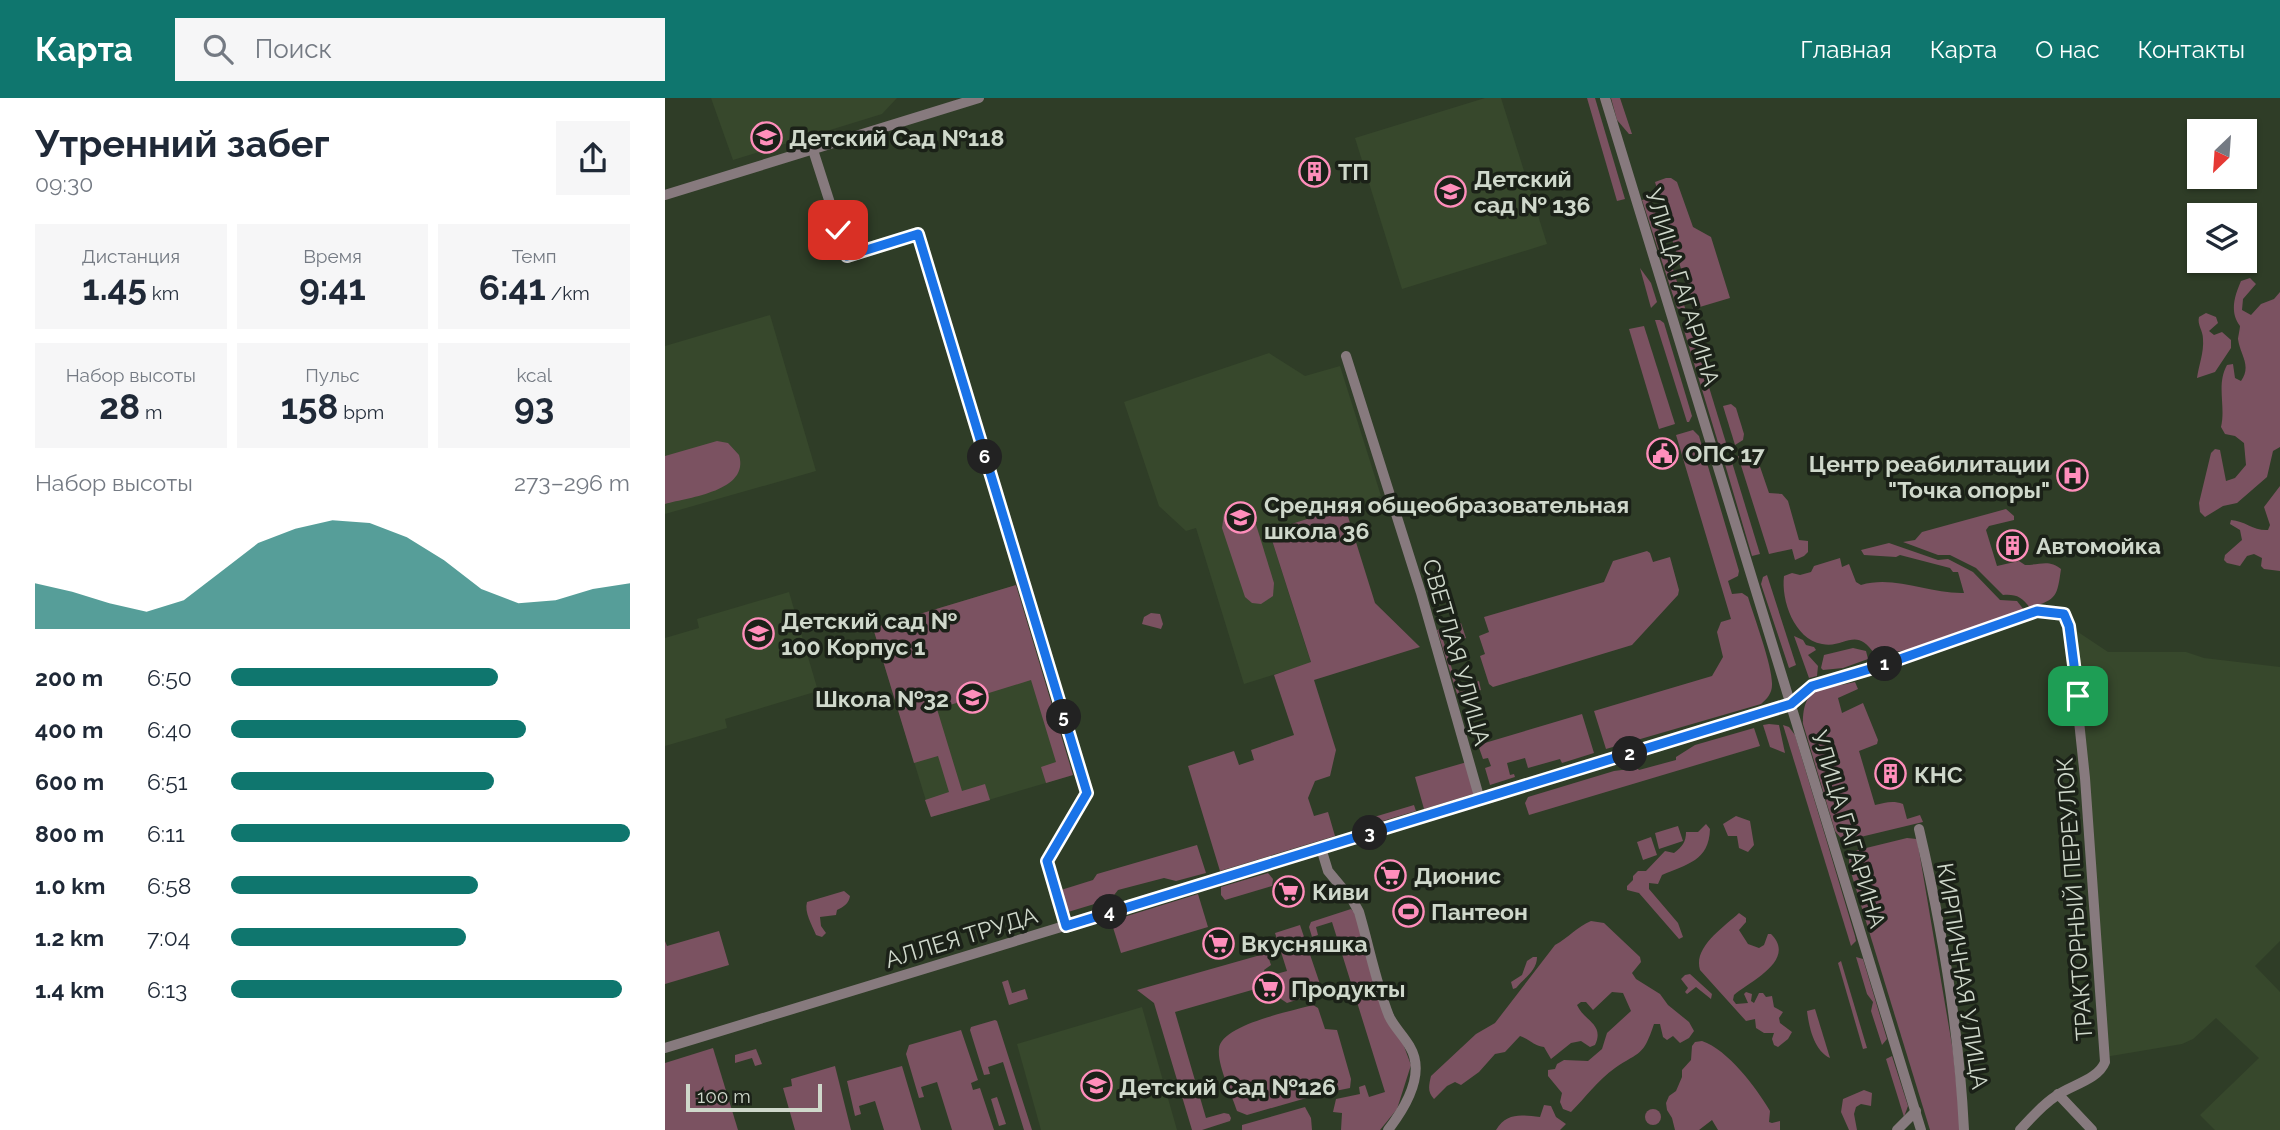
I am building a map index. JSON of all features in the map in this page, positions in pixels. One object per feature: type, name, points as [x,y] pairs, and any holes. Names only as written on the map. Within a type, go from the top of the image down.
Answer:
[{"type":"street","points":[[665,195],[979,98]]},
{"type":"street","name":"УЛИЦА ГАГАРИНА","points":[[1605,98],[1921,1130]]},
{"type":"street","points":[[813,149],[847,256],[918,234],[1087,793],[1047,861],[1066,926]]},
{"type":"street","name":"СВЕТЛАЯ УЛИЦА","points":[[1346,356],[1424,603],[1480,800]]},
{"type":"street","name":"АЛЛЕЯ ТРУДА","points":[[665,1048],[1791,704],[1812,686],[1880,666],[2037,611],[2064,614]]},
{"type":"street","name":"ТРАКТОРНЫЙ ПЕРЕУЛОК","points":[[2057,1094],[2099,1072],[2105,1062],[2078,696],[2069,626],[2064,614]]},
{"type":"street","name":"КИРПИЧНАЯ УЛИЦА","points":[[1919,829],[1941,938],[1952,1011],[1964,1130]]},
{"type":"street","points":[[1321,848],[1328,871],[1357,908],[1389,1016],[1412,1049],[1416,1060],[1417,1070],[1411,1089],[1401,1112],[1388,1130]]},
{"type":"street","points":[[2020,1130],[2057,1094],[2092,1130]]},
{"type":"street","points":[[1897,1130],[1916,1111]]},
{"type":"shaded area","name":"Детский Сад №118","points":[[711,98],[897,98],[882,114],[733,160]]},
{"type":"shaded area","name":"Детский сад № 136","points":[[1485,98],[1501,98],[1547,244],[1402,289],[1355,138]]},
{"type":"shaded area","points":[[1587,98],[1595,98],[1625,199],[1617,201]]},
{"type":"shaded area","points":[[1611,98],[1620,98],[1632,134],[1617,120]]},
{"type":"shaded area","points":[[1666,178],[1677,182],[1693,227],[1711,237],[1730,298],[1693,309],[1655,182]]},
{"type":"shaded area","points":[[1651,198],[1686,311],[1677,308],[1642,200]]},
{"type":"shaded area","points":[[1640,268],[1651,283],[1657,302],[1651,308]]},
{"type":"shaded area","points":[[2250,278],[2256,284],[2243,299],[2242,310],[2251,315],[2261,304],[2274,299],[2280,292],[2280,447],[2273,451],[2267,477],[2237,503],[2223,506],[2205,517],[2200,512],[2199,503],[2211,453],[2215,449],[2220,450],[2226,481],[2235,478],[2246,465],[2244,443],[2235,436],[2225,434],[2221,427],[2222,380],[2227,365],[2233,364],[2235,378],[2241,381],[2244,375],[2245,365],[2238,339],[2240,326],[2234,304],[2241,281]]},
{"type":"shaded area","points":[[2206,313],[2216,317],[2218,323],[2209,331],[2214,335],[2222,332],[2231,340],[2231,348],[2215,372],[2197,378],[2203,344],[2199,317]]},
{"type":"shaded area","points":[[770,315],[816,471],[665,514],[665,346]]},
{"type":"shaded area","points":[[1655,320],[1664,323],[1692,416],[1689,422],[1687,422]]},
{"type":"shaded area","points":[[1690,325],[1727,446],[1720,449],[1683,327]]},
{"type":"shaded area","points":[[1644,326],[1675,424],[1659,429],[1629,329]]},
{"type":"shaded area","name":"Средняя общеобразовательная школа 36","points":[[1269,353],[1305,376],[1340,366],[1381,496],[1269,531],[1311,663],[1244,684],[1196,528],[1186,531],[1159,506],[1124,402]]},
{"type":"shaded area","points":[[1731,404],[1736,408],[1744,434],[1743,440],[1735,445],[1723,406]]},
{"type":"shaded area","points":[[1693,430],[1699,436],[1739,571],[1738,576],[1728,581],[1732,594],[1742,593],[1748,597],[1770,666],[1771,691],[1761,704],[1606,749],[1594,711],[1712,676],[1723,657],[1717,632],[1721,622],[1731,619],[1676,435]]},
{"type":"shaded area","points":[[717,441],[728,443],[739,455],[740,467],[736,477],[702,495],[665,504],[665,456]]},
{"type":"shaded area","points":[[1749,453],[1756,455],[1769,493],[1782,494],[1788,501],[1799,540],[1808,541],[1808,552],[1804,556],[1795,560],[1792,549],[1769,554],[1738,456]]},
{"type":"shaded area","points":[[1731,459],[1760,554],[1752,556],[1724,461]]},
{"type":"shaded area","points":[[2280,486],[2280,571],[2264,569],[2261,566],[2262,558],[2254,554],[2247,556],[2240,566],[2227,563],[2224,560],[2225,555],[2242,540],[2240,530],[2230,524],[2231,520],[2268,530],[2270,525],[2264,507]]},
{"type":"shaded area","points":[[1345,507],[1375,603],[1420,647],[1314,680],[1336,750],[1330,776],[1315,781],[1308,798],[1314,816],[1328,812],[1335,836],[1220,871],[1188,766],[1234,751],[1239,765],[1254,760],[1251,750],[1294,735],[1274,675],[1311,662],[1269,531]]},
{"type":"shaded area","points":[[1231,508],[1248,510],[1254,518],[1274,583],[1273,596],[1261,604],[1252,603],[1245,597],[1222,528],[1224,514]]},
{"type":"shaded area","points":[[2006,509],[2014,516],[2014,520],[1989,526],[1986,530],[1997,566],[2019,561],[2025,565],[2048,563],[2061,569],[2054,596],[2030,608],[2018,597],[2003,595],[1976,568],[1950,555],[1938,555],[1903,542],[1915,540],[1922,532]]},
{"type":"shaded area","points":[[1889,543],[1938,560],[1948,559],[1973,572],[2000,600],[2017,601],[2024,610],[1907,650],[1875,655],[1862,641],[1850,640],[1830,645],[1812,641],[1804,635],[1787,607],[1784,576],[1811,572],[1814,566],[1840,558],[1842,567],[1849,564],[1856,582],[1861,585],[1887,582],[1964,593],[1958,572],[1953,572],[1950,568],[1900,555],[1864,555],[1861,550]]},
{"type":"shaded area","points":[[1647,551],[1653,562],[1670,557],[1679,590],[1678,595],[1632,645],[1493,687],[1489,684],[1480,656],[1485,654],[1479,636],[1489,632],[1484,617],[1604,582],[1613,561]]},
{"type":"shaded area","points":[[1767,575],[1796,665],[1789,668],[1761,584],[1763,577]]},
{"type":"shaded area","name":"Школа №32","points":[[1016,585],[1073,775],[931,817],[873,628]]},
{"type":"shaded area","name":"Школа №32","points":[[1016,585],[1073,775],[1046,783],[1041,767],[1056,762],[1031,680],[937,709],[962,791],[985,784],[990,800],[931,817],[925,800],[949,792],[938,756],[914,763],[873,628]]},
{"type":"shaded area","points":[[789,592],[818,691],[725,719],[727,728],[665,746],[665,638],[699,628],[697,619]]},
{"type":"shaded area","points":[[1151,613],[1160,614],[1163,624],[1161,629],[1142,624],[1144,617]]},
{"type":"shaded area","points":[[1461,623],[1466,638],[1463,639],[1459,628],[1441,633],[1459,692],[1477,687],[1476,682],[1479,681],[1481,690],[1458,697],[1437,630]]},
{"type":"shaded area","points":[[2069,626],[2108,652],[2186,652],[2204,658],[2280,667],[2280,941],[2255,966],[2280,992],[2280,1130],[2215,1130],[2200,1115],[2259,1058],[2216,1018],[2193,1039],[2182,1044],[2105,1057]]},
{"type":"shaded area","points":[[1794,636],[1816,650],[1808,655],[1818,666],[1817,676],[1809,678]]},
{"type":"shaded area","points":[[1853,648],[1866,651],[1868,659],[1843,668],[1821,668],[1824,655]]},
{"type":"shaded area","points":[[1855,682],[1858,689],[1838,698],[1842,713],[1863,703],[1878,740],[1877,744],[1859,751],[1875,805],[1892,802],[1903,804],[1907,819],[1920,815],[1923,822],[1848,840],[1835,831],[1803,724],[1806,702],[1811,695],[1824,688]]},
{"type":"shaded area","points":[[1582,714],[1594,753],[1562,763],[1560,759],[1528,768],[1525,758],[1507,763],[1510,775],[1514,774],[1515,777],[1490,785],[1485,768],[1491,766],[1488,758],[1483,759],[1478,745]]},
{"type":"shaded area","points":[[1763,725],[1779,725],[1785,753],[1770,747]]},
{"type":"shaded area","points":[[1783,725],[1789,727],[1795,735],[1855,936],[1856,941],[1851,946]]},
{"type":"shaded area","points":[[1754,728],[1760,746],[1529,815],[1525,803],[1528,797],[1614,771],[1639,770],[1676,760],[1676,757],[1695,745]]},
{"type":"shaded area","points":[[1467,762],[1476,793],[1424,809],[1415,777]]},
{"type":"shaded area","points":[[1414,805],[1416,811],[1376,823],[1374,817]]},
{"type":"shaded area","points":[[1736,816],[1750,821],[1754,845],[1748,852],[1739,848],[1737,836],[1728,836],[1723,824]]},
{"type":"shaded area","points":[[1706,824],[1710,829],[1709,840],[1701,855],[1662,875],[1658,884],[1649,883],[1649,889],[1678,923],[1683,937],[1679,939],[1639,893],[1627,890],[1627,886],[1638,871],[1646,871],[1665,851],[1674,853],[1679,849],[1686,832],[1698,832]]},
{"type":"shaded area","points":[[1678,826],[1683,841],[1659,849],[1655,833]]},
{"type":"shaded area","points":[[1651,837],[1657,855],[1643,860],[1637,842]]},
{"type":"shaded area","points":[[1907,838],[1917,839],[1953,1051],[1961,1130],[1930,1130],[1849,866],[1849,854]]},
{"type":"shaded area","points":[[1197,845],[1206,873],[1176,881],[1164,878],[1118,890],[1111,899],[1068,912],[1061,890],[1093,880],[1097,874]]},
{"type":"shaded area","points":[[1268,873],[1273,879],[1272,886],[1225,900],[1221,895],[1221,887]]},
{"type":"shaded area","points":[[844,891],[850,896],[847,903],[837,910],[836,915],[820,917],[821,926],[826,933],[822,937],[816,935],[807,914],[807,902]]},
{"type":"shaded area","points":[[1198,894],[1208,927],[1121,953],[1111,921]]},
{"type":"shaded area","points":[[1351,909],[1411,1065],[1397,1109],[1380,1130],[1341,1130],[1342,1113],[1333,1112],[1336,1099],[1360,1094],[1359,1087],[1365,1085],[1369,1097],[1385,1092],[1332,922],[1316,927],[1318,935],[1312,937],[1309,927],[1311,922]]},
{"type":"shaded area","points":[[1739,913],[1746,918],[1739,930],[1748,944],[1759,948],[1764,945],[1768,934],[1771,934],[1778,944],[1779,953],[1769,969],[1734,995],[1733,1000],[1736,1004],[1748,1003],[1744,994],[1746,992],[1752,994],[1751,1001],[1754,1003],[1759,993],[1766,997],[1772,996],[1774,1007],[1783,1012],[1779,1018],[1780,1023],[1792,1032],[1778,1047],[1772,1039],[1774,1033],[1764,1033],[1756,1028],[1755,1019],[1746,1021],[1700,970],[1699,962],[1705,946]]},
{"type":"shaded area","points":[[1591,921],[1604,923],[1640,957],[1641,962],[1632,973],[1636,979],[1660,994],[1668,1005],[1689,1022],[1694,1031],[1689,1038],[1680,1043],[1673,1036],[1667,1040],[1663,1037],[1660,1024],[1654,1024],[1640,1052],[1609,1073],[1571,1112],[1563,1109],[1560,1102],[1562,1093],[1548,1076],[1548,1070],[1555,1069],[1557,1064],[1564,1060],[1588,1061],[1602,1049],[1607,1033],[1631,1011],[1623,993],[1612,992],[1593,1010],[1586,1002],[1577,1005],[1596,1027],[1595,1045],[1590,1047],[1581,1041],[1571,1043],[1551,1059],[1544,1047],[1520,1036],[1505,1052],[1495,1054],[1479,1072],[1461,1085],[1455,1082],[1447,1086],[1434,1099],[1429,1091],[1431,1076],[1476,1034],[1495,1023],[1555,945]]},
{"type":"shaded area","points":[[1300,925],[1321,987],[1318,993],[1287,1003],[1281,999],[1276,983],[1175,1012],[1206,1118],[1224,1113],[1231,1118],[1230,1121],[1202,1130],[1192,1130],[1154,1003],[1137,990],[1267,953],[1271,965],[1264,970],[1266,977],[1287,971],[1275,933]]},
{"type":"shaded area","points":[[719,931],[729,965],[665,984],[665,941],[667,946]]},
{"type":"shaded area","points":[[1537,957],[1532,970],[1513,989],[1511,982],[1522,975],[1527,961]]},
{"type":"shaded area","points":[[1856,957],[1863,959],[1887,1039],[1882,1045],[1871,1011],[1873,1002],[1867,994]]},
{"type":"shaded area","points":[[1841,961],[1867,1048],[1863,1049],[1838,963]]},
{"type":"shaded area","points":[[1690,974],[1712,994],[1711,999],[1696,987],[1687,994],[1685,992],[1688,988],[1681,979]]},
{"type":"shaded area","points":[[1008,980],[1012,993],[1025,989],[1028,999],[1009,1005],[1002,982]]},
{"type":"shaded area","points":[[1313,1005],[1318,1008],[1325,1029],[1337,1030],[1351,1079],[1350,1088],[1325,1093],[1322,1082],[1314,1084],[1317,1095],[1247,1115],[1237,1111],[1220,1063],[1219,1049],[1222,1040],[1259,1020]]},
{"type":"shaded area","name":"Детский Сад №126","points":[[1142,1007],[1177,1130],[1041,1130],[1017,1044]]},
{"type":"shaded area","points":[[1815,1009],[1830,1058],[1820,1050],[1811,1031],[1807,1011]]},
{"type":"shaded area","points":[[995,1020],[1032,1130],[1024,1130],[1003,1062],[988,1067],[990,1074],[984,1075],[970,1030],[971,1027]]},
{"type":"shaded area","points":[[961,1030],[978,1080],[971,1083],[973,1090],[980,1088],[994,1130],[952,1130],[937,1082],[921,1087],[924,1097],[919,1098],[906,1054],[909,1045]]},
{"type":"shaded area","points":[[1702,1041],[1722,1052],[1741,1070],[1770,1111],[1769,1122],[1780,1121],[1780,1130],[1718,1130],[1712,1120],[1699,1130],[1675,1130],[1666,1103],[1669,1096],[1676,1091],[1682,1070],[1691,1060],[1692,1046],[1695,1042]]},
{"type":"shaded area","points":[[713,1048],[738,1130],[665,1130],[665,1063]]},
{"type":"shaded area","points":[[756,1049],[762,1064],[755,1066],[752,1058],[735,1063],[735,1055]]},
{"type":"shaded area","points":[[1892,1056],[1908,1106],[1904,1117],[1886,1059]]},
{"type":"shaded area","points":[[835,1066],[851,1130],[795,1130],[783,1088],[792,1086],[791,1079]]},
{"type":"shaded area","points":[[902,1066],[921,1130],[884,1130],[875,1101],[859,1106],[861,1114],[855,1116],[847,1081]]},
{"type":"shaded area","points":[[1864,1090],[1872,1093],[1871,1106],[1861,1104],[1856,1107],[1854,1114],[1857,1130],[1849,1130],[1841,1112],[1843,1099]]},
{"type":"shaded area","points":[[997,1097],[1006,1124],[999,1126],[991,1099]]},
{"type":"shaded area","points":[[1544,1105],[1551,1106],[1556,1117],[1566,1124],[1560,1130],[1496,1130],[1510,1117],[1540,1117]]},
{"type":"shaded area","points":[[1305,1107],[1311,1118],[1312,1130],[1242,1130],[1242,1125]]},
{"type":"shaded area","points":[[1650,1109],[1656,1109],[1661,1117],[1659,1123],[1650,1125],[1645,1120],[1645,1114]]},
{"type":"place","name":"Детский Сад №118","points":[[766,137]]},
{"type":"place","name":"ТП","points":[[1315,171]]},
{"type":"place","name":"Детский сад № 136","points":[[1451,191]]},
{"type":"place","name":"ОПС 17","points":[[1662,453]]},
{"type":"place","name":"Центр реабилитации \"Точка опоры\"","points":[[2073,476]]},
{"type":"place","name":"Средняя общеобразовательная школа 36","points":[[1241,517]]},
{"type":"place","name":"Автомойка","points":[[2013,545]]},
{"type":"place","name":"Детский сад № 100 Корпус 1","points":[[758,633]]},
{"type":"place","name":"Школа №32","points":[[972,698]]},
{"type":"place","name":"КНС","points":[[1891,774]]},
{"type":"place","name":"Дионис","points":[[1391,875]]},
{"type":"place","name":"Киви","points":[[1289,891]]},
{"type":"place","name":"Пантеон","points":[[1408,911]]},
{"type":"place","name":"Вкусняшка","points":[[1218,943]]},
{"type":"place","name":"Продукты","points":[[1268,988]]},
{"type":"place","name":"Детский Сад №126","points":[[1096,1086]]},
{"type":"route","points":[[838,230],[847,256],[918,234],[1087,793],[1047,861],[1066,926],[1791,704],[1812,686],[1880,666],[2037,611],[2064,614],[2069,626],[2078,696]]}]
